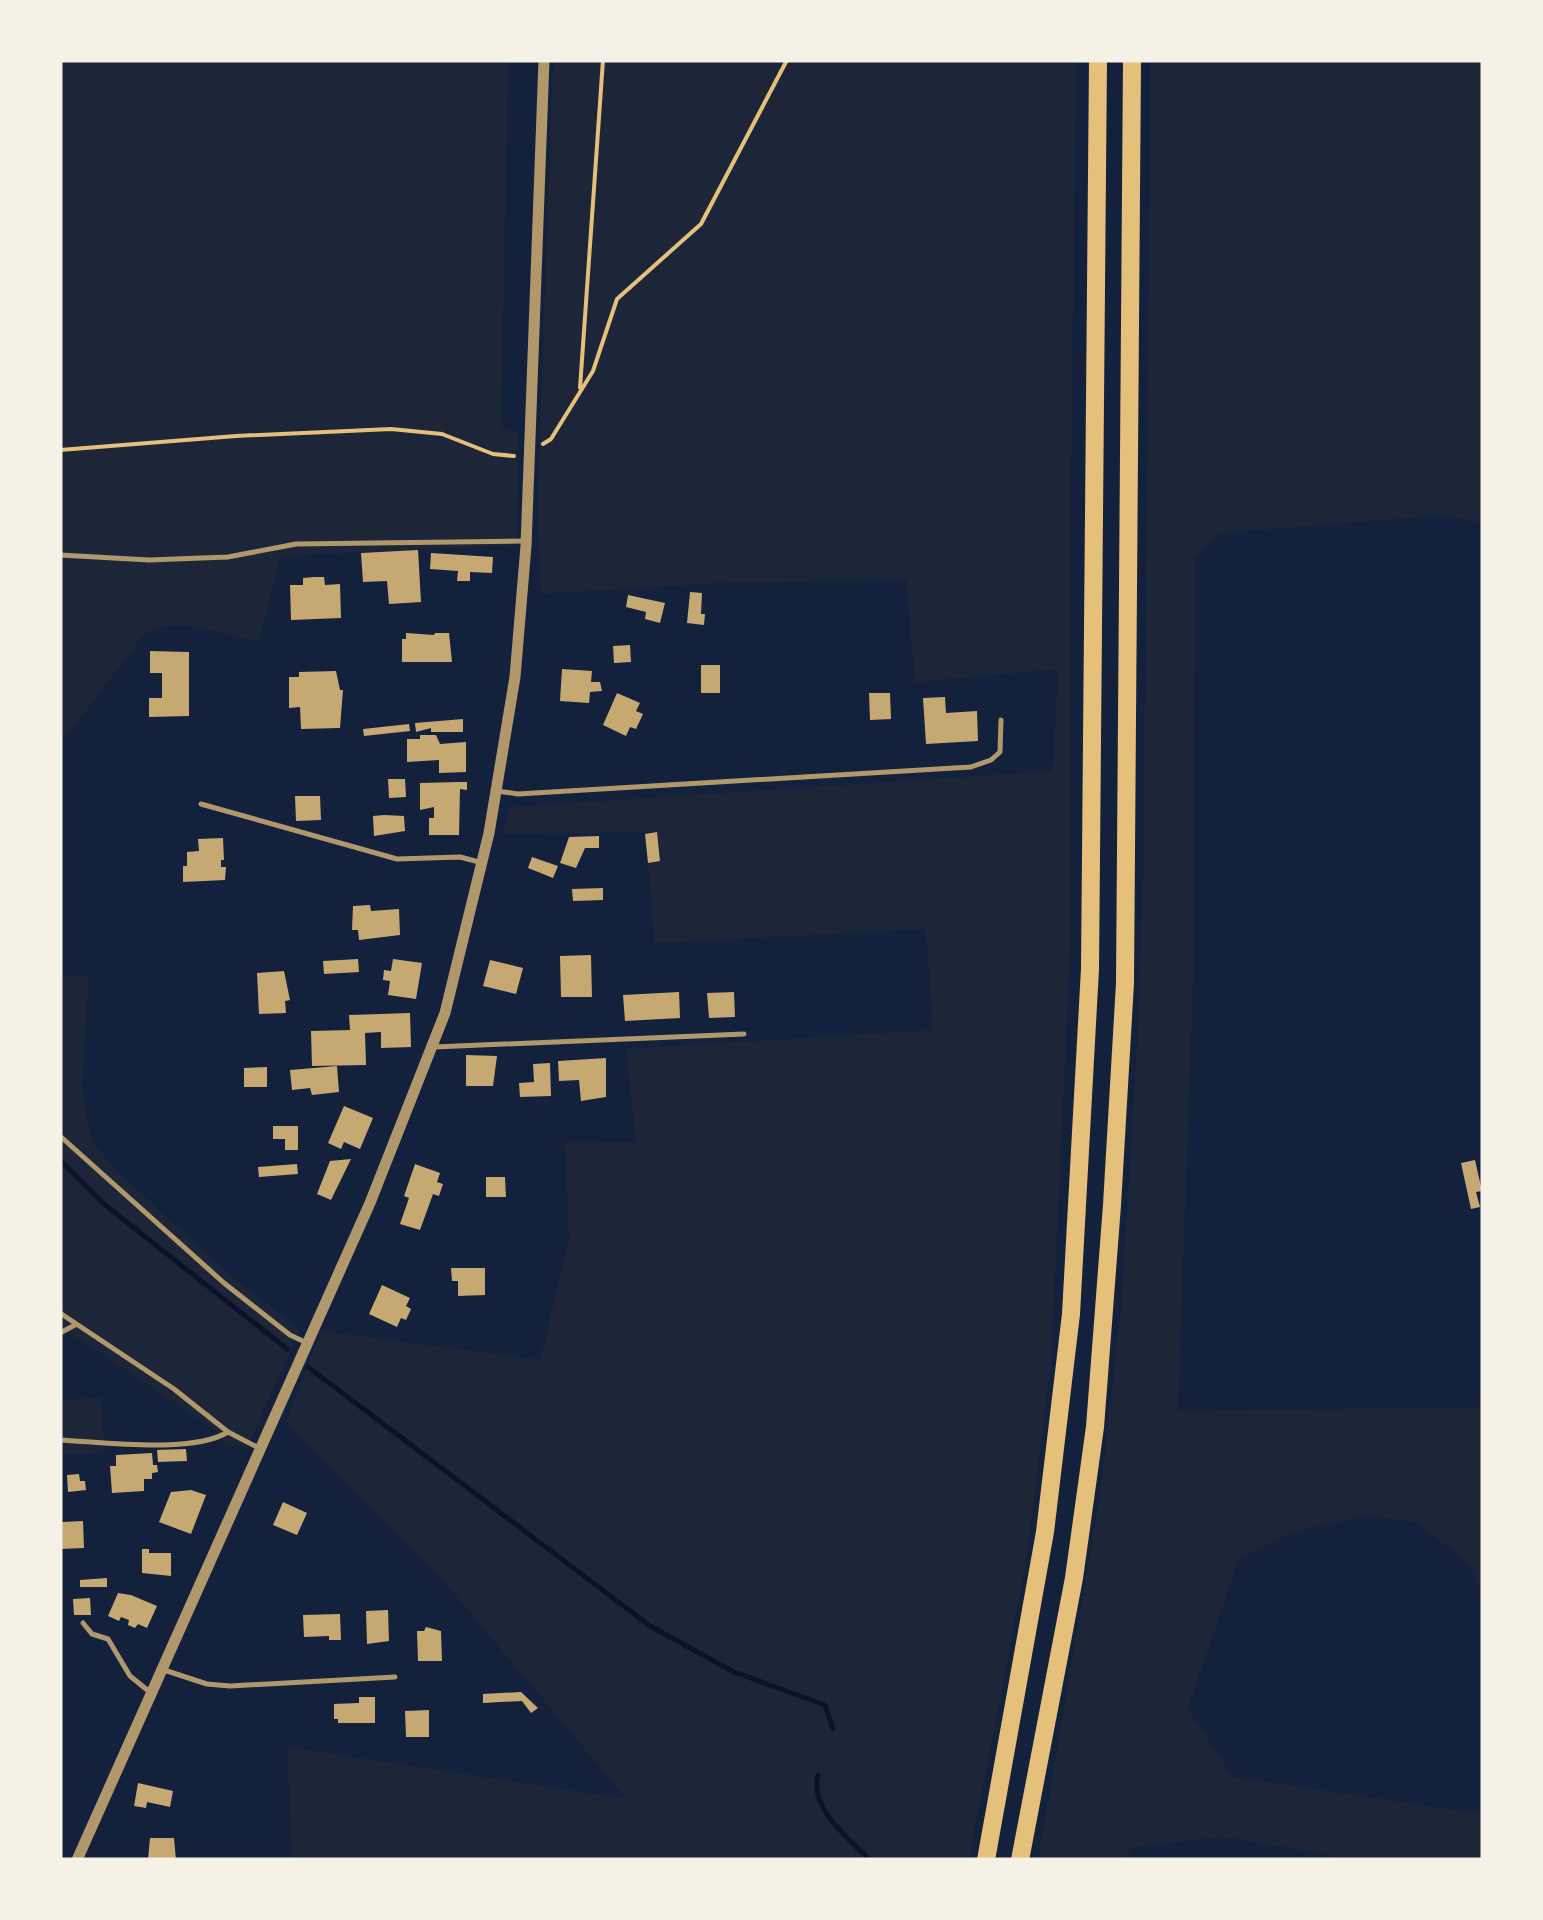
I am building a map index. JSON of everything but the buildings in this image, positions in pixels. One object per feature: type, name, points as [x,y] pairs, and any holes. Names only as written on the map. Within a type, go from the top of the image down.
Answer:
[{"type":"highway","points":[[986,1860],[1046,1532],[1070,1314],[1089,988],[1098,60]]},
{"type":"highway","points":[[1020,1860],[1074,1578],[1095,1427],[1122,1038],[1132,60]]},
{"type":"street","points":[[77,1860],[370,1203],[434,1047],[482,862],[515,676],[526,541],[544,60]]},
{"type":"lane","points":[[60,555],[149,560],[228,557],[296,544],[526,541]]},
{"type":"lane","points":[[497,792],[518,794],[971,767],[992,760],[1000,752],[1001,720]]},
{"type":"lane","points":[[201,804],[398,860],[460,857],[482,862]]},
{"type":"lane","points":[[434,1047],[744,1034]]},
{"type":"lane","points":[[60,1136],[224,1283],[290,1335],[307,1343]]},
{"type":"lane","points":[[60,1313],[174,1389],[228,1432],[259,1448]]},
{"type":"lane","points":[[60,1333],[76,1324]]},
{"type":"lane","points":[[60,1440],[134,1445],[199,1441],[228,1432]]},
{"type":"lane","points":[[82,1623],[92,1634],[108,1639],[130,1676],[151,1693]]},
{"type":"lane","points":[[162,1668],[208,1684],[230,1686],[395,1677]]},
{"type":"path","points":[[580,392],[603,60]]},
{"type":"path","points":[[60,450],[236,436],[391,430],[442,434],[493,454],[529,454],[552,439],[593,371],[618,299],[701,224],[787,60]]},
{"type":"shaded area","points":[[60,60],[508,60],[501,429],[519,433],[517,545],[281,556],[259,642],[187,626],[145,633],[60,745]]},
{"type":"shaded area","points":[[553,60],[1076,60],[1070,567],[1071,930],[1051,1364],[1026,1563],[969,1860],[292,1860],[287,1747],[627,1799],[441,1578],[286,1422],[321,1331],[540,1360],[569,1242],[565,1143],[636,1142],[626,1049],[933,1030],[926,929],[655,943],[648,863],[661,861],[657,832],[503,834],[510,807],[1053,771],[1058,669],[915,682],[906,580],[719,583],[541,594],[537,515]]},
{"type":"shaded area","points":[[1151,60],[1483,60],[1483,523],[1446,515],[1220,533],[1195,559],[1193,985],[1178,1411],[1483,1407],[1483,1594],[1468,1562],[1415,1522],[1366,1515],[1291,1533],[1239,1558],[1188,1709],[1233,1777],[1483,1814],[1483,1860],[1338,1860],[1316,1852],[1222,1837],[1133,1847],[1126,1860],[1038,1860],[1100,1495],[1121,1308],[1143,879]]},
{"type":"shaded area","points":[[89,975],[82,1086],[91,1140],[116,1170],[230,1275],[300,1330],[247,1447],[225,1443],[217,1431],[78,1338],[60,1331],[60,977]]},
{"type":"shaded area","points":[[101,1398],[105,1453],[60,1455],[60,1400]]},
{"type":"waterway","points":[[60,1160],[104,1204],[287,1349]]},
{"type":"waterway","points":[[308,1367],[650,1626],[734,1672],[825,1705],[833,1729]]},
{"type":"waterway","points":[[818,1775],[819,1799],[825,1811],[870,1860]]}]
